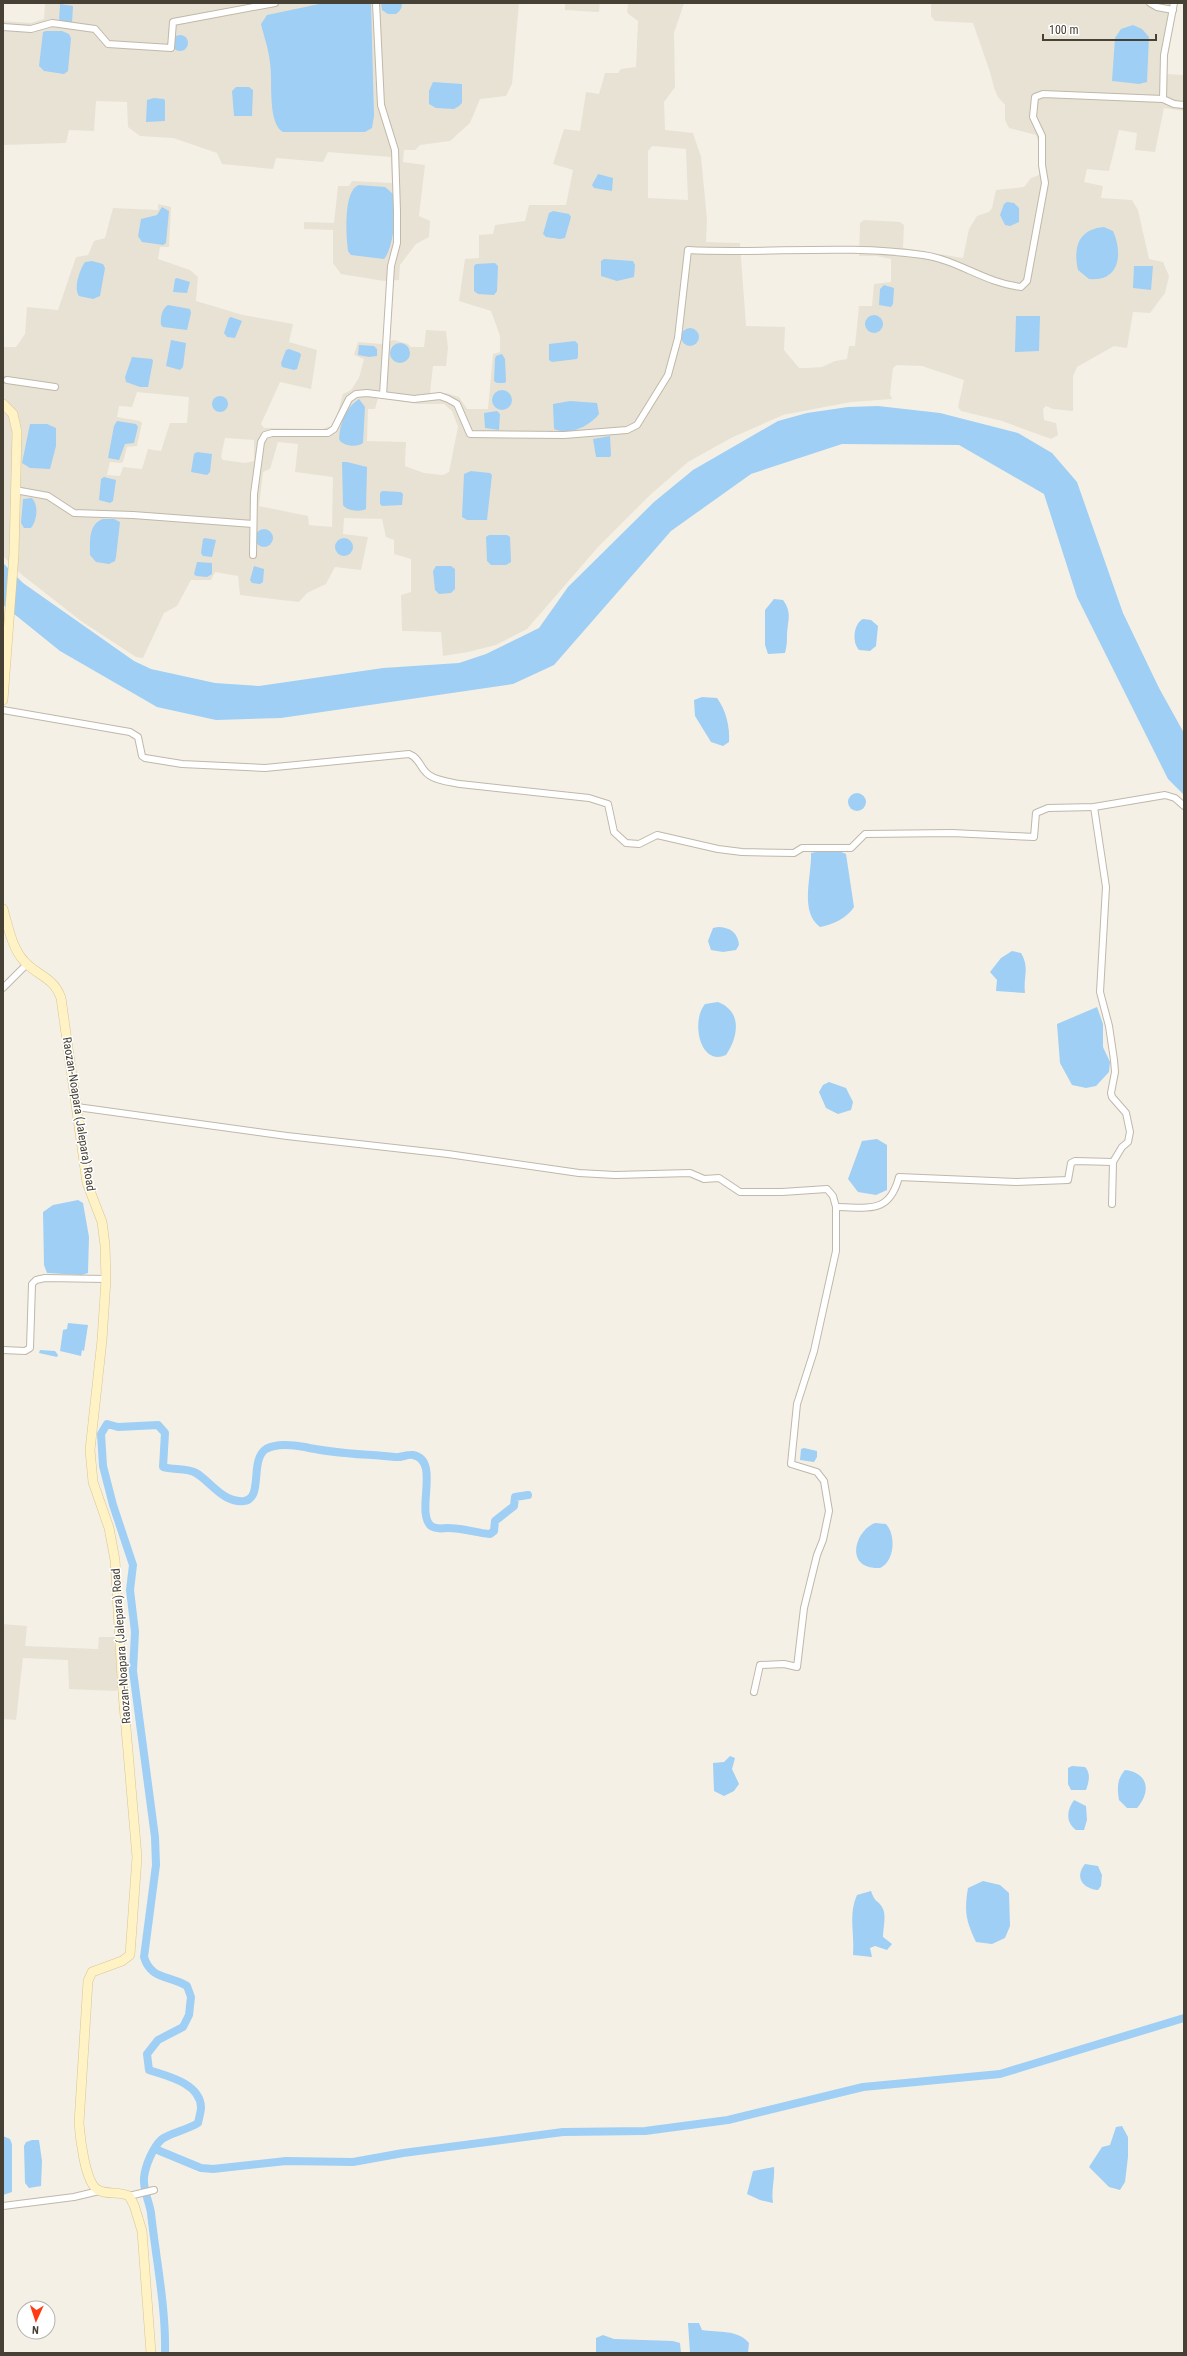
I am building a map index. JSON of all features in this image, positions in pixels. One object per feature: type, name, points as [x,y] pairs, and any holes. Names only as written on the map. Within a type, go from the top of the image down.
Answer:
[{"type":"main road","points":[[3,404],[13,414],[17,424],[14,554],[3,700]]},
{"type":"main road","name":"Raozan-Noapara (Jalepara) Road","points":[[3,909],[19,955],[27,964],[50,980],[61,998],[87,1183],[104,1232],[106,1279],[91,1459],[93,1482],[109,1528],[115,1560],[123,1693],[137,1857],[130,1955],[122,1961],[92,1972],[88,1981],[79,2122],[90,2182],[99,2191]]},
{"type":"main road","points":[[99,2191],[133,2194],[134,2205],[142,2231],[151,2353]]},
{"type":"street","points":[[3,27],[31,30],[52,23],[95,29],[108,44],[171,48],[173,22],[275,3]]},
{"type":"street","points":[[376,3],[381,104],[395,150],[397,211],[397,243],[391,266],[383,395]]},
{"type":"street","points":[[1150,3],[1157,7],[1172,10]]},
{"type":"street","points":[[1163,99],[1164,55],[1174,3]]},
{"type":"street","points":[[253,555],[254,494],[261,442],[265,435],[272,433],[328,433],[334,429],[349,399],[356,394],[383,395],[414,399],[440,396],[457,404],[470,434],[564,435],[628,430],[637,425],[668,375],[678,338],[688,250],[732,252],[774,250],[852,251],[923,255],[958,264],[984,278],[1002,285],[1021,287],[1027,281],[1045,183],[1042,165],[1042,136],[1033,118],[1035,97],[1043,94],[1163,99],[1174,104],[1184,105]]},
{"type":"street","points":[[7,380],[55,387]]},
{"type":"street","points":[[16,490],[48,496],[74,513],[133,515],[253,524]]},
{"type":"street","points":[[3,710],[130,732],[138,737],[142,756],[145,758],[182,764],[265,768],[409,754],[418,759],[428,775],[439,779],[460,784],[589,798],[608,804],[614,832],[626,843],[640,844],[657,835],[718,849],[773,854],[794,854],[802,848],[851,848],[865,834],[952,833],[1034,837],[1036,813],[1048,808],[1094,807],[1165,795],[1175,798],[1184,806]]},
{"type":"street","points":[[1094,807],[1106,887],[1100,992],[1109,1026],[1114,1060],[1115,1072],[1111,1093],[1126,1113],[1130,1132],[1128,1142],[1122,1147],[1113,1162],[1112,1204]]},
{"type":"street","points":[[3,988],[27,964]]},
{"type":"street","points":[[77,1107],[287,1136],[448,1154],[579,1173],[608,1175],[690,1173],[704,1179],[719,1178],[740,1192],[782,1192],[827,1189],[833,1196],[836,1207],[836,1251],[814,1351],[797,1404],[791,1464],[817,1472],[824,1481],[829,1511],[806,1598],[797,1667],[784,1664],[760,1665],[754,1692]]},
{"type":"street","points":[[836,1207],[870,1208],[887,1202],[894,1193],[899,1177],[1016,1182],[1055,1181],[1068,1180],[1071,1163],[1076,1161],[1113,1162]]},
{"type":"street","points":[[3,1350],[25,1352],[30,1348],[32,1284],[36,1280],[45,1278],[106,1279]]},
{"type":"street","points":[[133,2194],[154,2190]]},
{"type":"street","points":[[3,2206],[74,2198],[99,2191]]},
{"type":"shaded area","points":[[45,3],[519,3],[512,84],[506,96],[480,99],[470,123],[450,141],[420,145],[415,150],[404,150],[403,162],[425,165],[419,216],[430,221],[429,237],[416,244],[400,265],[399,280],[384,281],[341,274],[333,263],[333,230],[304,229],[304,222],[334,223],[338,186],[349,186],[352,181],[392,183],[391,157],[328,152],[323,162],[276,158],[273,169],[222,164],[217,153],[173,138],[140,136],[128,127],[127,102],[96,101],[94,131],[69,130],[66,143],[3,145],[3,21],[31,23],[44,19]]},
{"type":"shaded area","points":[[565,3],[600,3],[599,12],[565,10]]},
{"type":"shaded area","points":[[628,3],[684,3],[674,33],[675,87],[664,102],[665,130],[693,133],[701,157],[707,219],[706,242],[740,243],[746,326],[785,327],[784,350],[799,368],[808,368],[822,367],[835,361],[847,359],[849,346],[855,346],[859,306],[872,306],[874,284],[891,282],[891,259],[877,256],[859,256],[860,223],[864,220],[900,222],[904,225],[903,248],[963,258],[969,229],[977,216],[989,212],[992,208],[996,190],[1024,187],[1031,178],[1039,175],[1040,147],[1036,135],[1009,128],[1005,120],[1005,105],[998,97],[994,88],[973,23],[935,21],[931,16],[931,3],[1177,3],[1168,55],[1167,74],[1184,75],[1184,111],[1164,108],[1155,152],[1135,150],[1137,133],[1119,130],[1109,171],[1087,169],[1084,182],[1103,186],[1101,198],[1132,200],[1138,210],[1149,259],[1163,262],[1169,276],[1165,293],[1150,313],[1133,312],[1127,348],[1114,346],[1077,367],[1073,376],[1073,411],[1053,409],[1046,406],[1043,409],[1044,420],[1056,423],[1058,435],[1051,439],[1002,421],[961,411],[958,407],[964,380],[922,366],[897,365],[893,368],[890,394],[892,399],[851,402],[783,415],[731,438],[688,462],[650,495],[598,547],[527,629],[496,645],[468,652],[443,656],[441,632],[402,631],[401,595],[411,592],[411,559],[394,554],[394,540],[386,537],[382,519],[344,518],[343,534],[368,537],[361,570],[335,567],[326,584],[307,593],[299,602],[240,595],[238,576],[215,572],[211,580],[191,580],[177,606],[164,613],[143,658],[136,657],[81,621],[21,574],[3,556],[3,347],[16,347],[25,334],[27,307],[58,310],[76,257],[88,255],[94,241],[105,238],[113,208],[158,210],[158,204],[171,207],[169,247],[160,247],[158,259],[190,270],[198,277],[196,301],[243,315],[293,324],[289,342],[317,350],[311,389],[280,382],[261,424],[264,428],[322,429],[331,426],[335,422],[343,394],[351,390],[359,378],[364,359],[354,355],[358,342],[381,344],[394,340],[408,344],[411,347],[424,347],[426,330],[446,331],[448,348],[446,366],[433,366],[430,393],[446,393],[459,397],[467,409],[488,409],[493,354],[500,352],[500,336],[491,311],[459,301],[465,259],[479,258],[479,235],[493,234],[495,225],[525,221],[529,205],[566,205],[573,170],[553,164],[564,129],[580,131],[586,92],[599,94],[605,73],[618,73],[621,69],[636,67],[638,21],[627,13]],"holes":[[[652,146],[686,149],[688,200],[648,198],[648,151]],[[137,392],[189,397],[187,423],[170,423],[161,451],[148,449],[142,469],[123,467],[120,476],[107,475],[110,462],[123,462],[127,447],[137,446],[142,423],[140,421],[117,417],[119,406],[132,407]],[[378,398],[418,404],[444,404],[452,411],[458,427],[449,472],[443,475],[424,473],[405,466],[406,442],[367,441],[368,409],[375,409]],[[225,438],[254,440],[254,461],[245,463],[223,460],[221,457]],[[278,442],[298,444],[295,472],[333,477],[332,527],[309,525],[308,516],[259,506],[263,472],[270,469]]]},
{"type":"shaded area","points":[[3,1624],[27,1626],[25,1646],[98,1649],[99,1637],[114,1637],[119,1686],[116,1691],[69,1689],[68,1660],[23,1658],[16,1720],[3,1719]]},
{"type":"water","points":[[324,3],[371,3],[374,116],[372,128],[365,132],[283,132],[278,127],[273,111],[271,70],[268,48],[261,24],[267,15]]},
{"type":"water","points":[[381,3],[402,3],[402,6],[396,14],[388,14],[382,10]]},
{"type":"water","points":[[60,4],[73,6],[72,23],[59,22]]},
{"type":"water","points":[[1133,25],[1142,29],[1149,37],[1147,82],[1139,84],[1112,81],[1115,38],[1121,29]]},
{"type":"water","points":[[62,31],[69,34],[71,38],[68,71],[64,74],[44,71],[39,66],[43,32]]},
{"type":"water","points":[[177,35],[183,35],[188,40],[186,49],[183,51],[177,51],[172,46],[172,40]]},
{"type":"water","points":[[433,82],[462,84],[462,103],[454,109],[436,108],[429,104],[429,91]]},
{"type":"water","points":[[236,87],[249,87],[253,90],[252,116],[234,116],[232,91]]},
{"type":"water","points":[[154,98],[164,99],[165,101],[165,121],[146,122],[147,100]]},
{"type":"water","points":[[598,174],[613,178],[612,191],[594,188],[592,185]]},
{"type":"water","points":[[359,185],[385,187],[393,194],[395,209],[394,228],[390,246],[384,259],[351,255],[348,251],[346,225],[348,204],[350,195]]},
{"type":"water","points":[[1007,202],[1014,203],[1019,208],[1019,222],[1010,226],[1005,225],[1000,215],[1004,204]]},
{"type":"water","points":[[162,207],[169,211],[166,243],[163,245],[142,242],[138,236],[141,219],[157,215]]},
{"type":"water","points":[[553,211],[569,214],[571,217],[565,238],[560,239],[546,237],[543,234],[549,213]]},
{"type":"water","points":[[1104,227],[1113,231],[1116,240],[1118,257],[1116,264],[1113,271],[1107,276],[1099,279],[1089,279],[1078,270],[1076,254],[1077,247],[1079,241],[1088,231]]},
{"type":"water","points":[[604,259],[633,261],[635,265],[634,277],[617,281],[601,276],[601,261]]},
{"type":"water","points":[[92,261],[103,264],[105,268],[100,296],[93,299],[79,296],[77,293],[79,274],[83,265],[85,262]]},
{"type":"water","points":[[495,263],[498,266],[497,291],[494,295],[478,294],[474,291],[474,266],[476,264]]},
{"type":"water","points":[[1134,266],[1153,266],[1151,290],[1133,288]]},
{"type":"water","points":[[177,278],[190,282],[187,293],[173,292],[175,279]]},
{"type":"water","points":[[884,285],[894,288],[893,304],[891,307],[879,305],[880,289]]},
{"type":"water","points":[[168,305],[190,309],[191,313],[187,330],[163,327],[161,325],[164,308]]},
{"type":"water","points":[[874,315],[880,318],[883,324],[880,330],[874,333],[868,330],[865,324],[868,318]]},
{"type":"water","points":[[1016,316],[1040,316],[1039,351],[1015,352]]},
{"type":"water","points":[[231,317],[242,321],[235,338],[227,337],[224,333],[229,318]]},
{"type":"water","points":[[690,328],[696,331],[699,337],[696,343],[690,346],[684,343],[681,337],[684,331]]},
{"type":"water","points":[[171,340],[186,343],[183,367],[180,370],[166,366]]},
{"type":"water","points":[[575,341],[578,344],[577,359],[552,362],[549,360],[549,344]]},
{"type":"water","points":[[400,343],[407,346],[410,353],[407,360],[400,363],[393,360],[390,353],[393,346]]},
{"type":"water","points":[[359,345],[374,346],[377,349],[377,356],[369,357],[358,355]]},
{"type":"water","points":[[289,349],[300,353],[301,355],[297,369],[294,370],[282,367],[281,363],[286,350]]},
{"type":"water","points":[[502,354],[505,359],[506,381],[505,383],[497,383],[494,381],[495,359],[496,356]]},
{"type":"water","points":[[132,357],[152,359],[153,361],[148,387],[140,387],[126,382],[125,377]]},
{"type":"water","points":[[502,390],[509,393],[512,400],[509,407],[502,410],[495,407],[492,400],[495,393]]},
{"type":"water","points":[[220,396],[227,401],[228,404],[223,411],[220,412],[213,407],[212,404],[217,397]]},
{"type":"water","points":[[359,399],[365,407],[363,443],[360,445],[350,446],[346,445],[339,439],[341,427],[347,411]]},
{"type":"water","points":[[570,401],[597,403],[599,414],[579,429],[560,431],[554,429],[553,404]]},
{"type":"water","points":[[878,406],[940,413],[1018,433],[1052,453],[1077,482],[1123,613],[1159,688],[1184,733],[1184,795],[1168,779],[1077,597],[1044,494],[959,445],[842,444],[751,474],[671,531],[554,665],[513,684],[281,718],[216,720],[157,707],[60,651],[3,605],[3,563],[23,583],[134,661],[151,669],[215,683],[259,686],[383,668],[459,663],[486,654],[539,628],[568,587],[654,502],[693,470],[778,421],[807,413],[848,407]]},
{"type":"water","points":[[497,411],[500,414],[499,430],[485,428],[484,413]]},
{"type":"water","points":[[117,421],[136,424],[138,427],[134,443],[125,444],[119,460],[108,458],[114,426]]},
{"type":"water","points":[[30,424],[47,424],[56,428],[56,446],[50,469],[30,468],[22,463]]},
{"type":"water","points":[[610,436],[610,457],[596,457],[593,439]]},
{"type":"water","points":[[197,452],[212,454],[210,472],[207,475],[191,472],[194,454]]},
{"type":"water","points":[[342,462],[367,467],[366,509],[347,509],[343,505]]},
{"type":"water","points":[[471,471],[490,473],[492,475],[487,520],[467,520],[462,517],[464,474]]},
{"type":"water","points":[[104,477],[116,480],[113,501],[110,503],[99,500],[101,479]]},
{"type":"water","points":[[382,491],[401,492],[403,494],[402,505],[382,506],[380,504],[380,493]]},
{"type":"water","points":[[32,498],[36,505],[36,517],[31,528],[24,528],[21,523],[23,499]]},
{"type":"water","points":[[103,519],[114,519],[120,522],[115,561],[109,564],[96,562],[90,555],[90,539],[92,529],[98,521]]},
{"type":"water","points":[[264,529],[270,532],[273,538],[270,544],[264,547],[258,544],[255,538],[258,532]]},
{"type":"water","points":[[489,535],[507,535],[510,537],[511,562],[506,565],[491,565],[487,561],[486,537]]},
{"type":"water","points":[[344,538],[350,541],[353,547],[350,553],[344,556],[338,553],[335,547],[338,541]]},
{"type":"water","points":[[203,539],[216,540],[212,557],[203,556],[201,553]]},
{"type":"water","points":[[197,562],[212,563],[212,574],[207,577],[196,576],[194,574]]},
{"type":"water","points":[[254,566],[264,569],[263,582],[260,584],[252,583],[250,580]]},
{"type":"water","points":[[436,566],[451,566],[455,569],[455,589],[451,593],[439,594],[435,590],[433,571]]},
{"type":"water","points":[[774,599],[783,600],[788,608],[789,616],[787,645],[785,653],[768,654],[765,645],[765,610]]},
{"type":"water","points":[[863,619],[871,620],[878,626],[876,646],[870,651],[859,650],[855,643],[855,629]]},
{"type":"water","points":[[702,697],[717,698],[723,708],[727,719],[729,742],[723,746],[711,742],[695,716],[694,700]]},
{"type":"water","points":[[853,793],[861,793],[866,798],[864,809],[861,811],[853,811],[848,806],[848,798]]},
{"type":"water","points":[[826,850],[839,851],[846,854],[854,907],[839,920],[829,925],[820,927],[810,912],[808,903],[811,853]]},
{"type":"water","points":[[713,928],[726,928],[735,934],[739,945],[736,950],[723,952],[711,950],[708,941]]},
{"type":"water","points":[[1012,951],[1021,953],[1024,958],[1026,968],[1025,993],[996,991],[997,980],[990,972],[1001,958]]},
{"type":"water","points":[[718,1002],[726,1006],[731,1012],[735,1018],[736,1026],[733,1041],[726,1055],[717,1057],[709,1054],[704,1048],[700,1040],[698,1030],[701,1011],[705,1004]]},
{"type":"water","points":[[1097,1007],[1103,1024],[1103,1047],[1110,1062],[1109,1072],[1096,1086],[1086,1088],[1072,1085],[1060,1063],[1057,1024]]},
{"type":"water","points":[[829,1082],[846,1088],[853,1102],[851,1110],[838,1114],[826,1108],[819,1092],[823,1085]]},
{"type":"water","points":[[877,1139],[887,1145],[887,1190],[876,1195],[858,1192],[848,1179],[862,1141]]},
{"type":"water","points":[[78,1200],[83,1203],[89,1237],[88,1273],[82,1275],[47,1273],[44,1265],[43,1212],[53,1205]]},
{"type":"water","points":[[68,1323],[88,1325],[84,1351],[82,1350],[81,1356],[60,1351],[63,1330],[67,1329]]},
{"type":"water","points":[[40,1350],[55,1351],[58,1355],[57,1357],[39,1353]]},
{"type":"water","points":[[804,1448],[817,1451],[817,1457],[814,1462],[800,1460],[801,1449]]},
{"type":"water","points":[[875,1523],[886,1524],[892,1541],[889,1560],[880,1568],[869,1567],[861,1563],[857,1557],[856,1549],[862,1534],[868,1527]]},
{"type":"water","points":[[730,1756],[735,1758],[732,1769],[739,1784],[734,1791],[724,1796],[714,1791],[713,1763],[724,1762]]},
{"type":"water","points":[[1072,1766],[1085,1767],[1087,1769],[1089,1778],[1086,1790],[1071,1790],[1068,1784],[1068,1768]]},
{"type":"water","points":[[1125,1770],[1139,1775],[1145,1784],[1146,1790],[1144,1796],[1137,1808],[1127,1808],[1119,1800],[1118,1784],[1120,1777]]},
{"type":"water","points":[[1074,1800],[1086,1806],[1087,1820],[1084,1830],[1076,1830],[1072,1827],[1069,1820],[1068,1816],[1070,1808]]},
{"type":"water","points":[[1085,1864],[1098,1866],[1102,1875],[1101,1886],[1098,1890],[1084,1885],[1080,1878],[1080,1873]]},
{"type":"water","points":[[983,1881],[1000,1885],[1009,1893],[1010,1926],[1005,1938],[992,1944],[976,1942],[968,1922],[966,1910],[968,1888]]},
{"type":"water","points":[[871,1891],[874,1898],[881,1905],[885,1917],[883,1937],[892,1944],[887,1950],[875,1946],[870,1948],[872,1957],[853,1955],[852,1917],[854,1902],[857,1895]]},
{"type":"water","points":[[1122,2126],[1128,2137],[1128,2157],[1125,2182],[1120,2190],[1109,2187],[1089,2167],[1102,2147],[1110,2145],[1116,2127]]},
{"type":"water","points":[[3,2136],[10,2139],[12,2144],[12,2192],[3,2195]]},
{"type":"water","points":[[39,2140],[42,2161],[41,2186],[29,2188],[25,2183],[24,2146],[26,2142]]},
{"type":"water","points":[[774,2167],[772,2194],[773,2203],[760,2200],[747,2194],[753,2171]]},
{"type":"water","points":[[688,2323],[699,2323],[702,2330],[727,2332],[739,2335],[749,2343],[748,2353],[690,2353]]},
{"type":"water","points":[[603,2335],[614,2339],[673,2341],[680,2343],[681,2353],[596,2353],[596,2338]]},
{"type":"waterway","points":[[165,2353],[162,2300],[151,2213],[144,2187],[144,2178],[150,2157],[159,2142],[166,2137],[198,2123],[201,2107],[199,2099],[189,2086],[173,2078],[149,2070],[147,2054],[158,2040],[183,2027],[189,2015],[191,1997],[187,1986],[161,1976],[151,1970],[144,1957],[156,1865],[155,1837],[133,1671],[135,1632],[130,1590],[133,1565],[113,1505],[103,1466],[101,1434],[107,1424],[118,1427],[158,1425],[165,1433],[163,1467],[193,1471],[218,1491],[230,1499],[237,1501],[244,1501],[250,1498],[253,1493],[258,1461],[261,1454],[270,1447],[285,1445],[301,1446],[350,1454],[397,1457],[413,1455],[421,1459],[425,1466],[427,1476],[425,1510],[427,1519],[431,1526],[435,1528],[459,1529],[490,1534],[494,1531],[495,1521],[514,1506],[515,1497],[528,1495]]},
{"type":"waterway","points":[[155,2149],[201,2168],[213,2169],[286,2161],[353,2162],[403,2153],[563,2132],[645,2131],[728,2120],[863,2087],[1000,2074],[1184,2018]]}]
